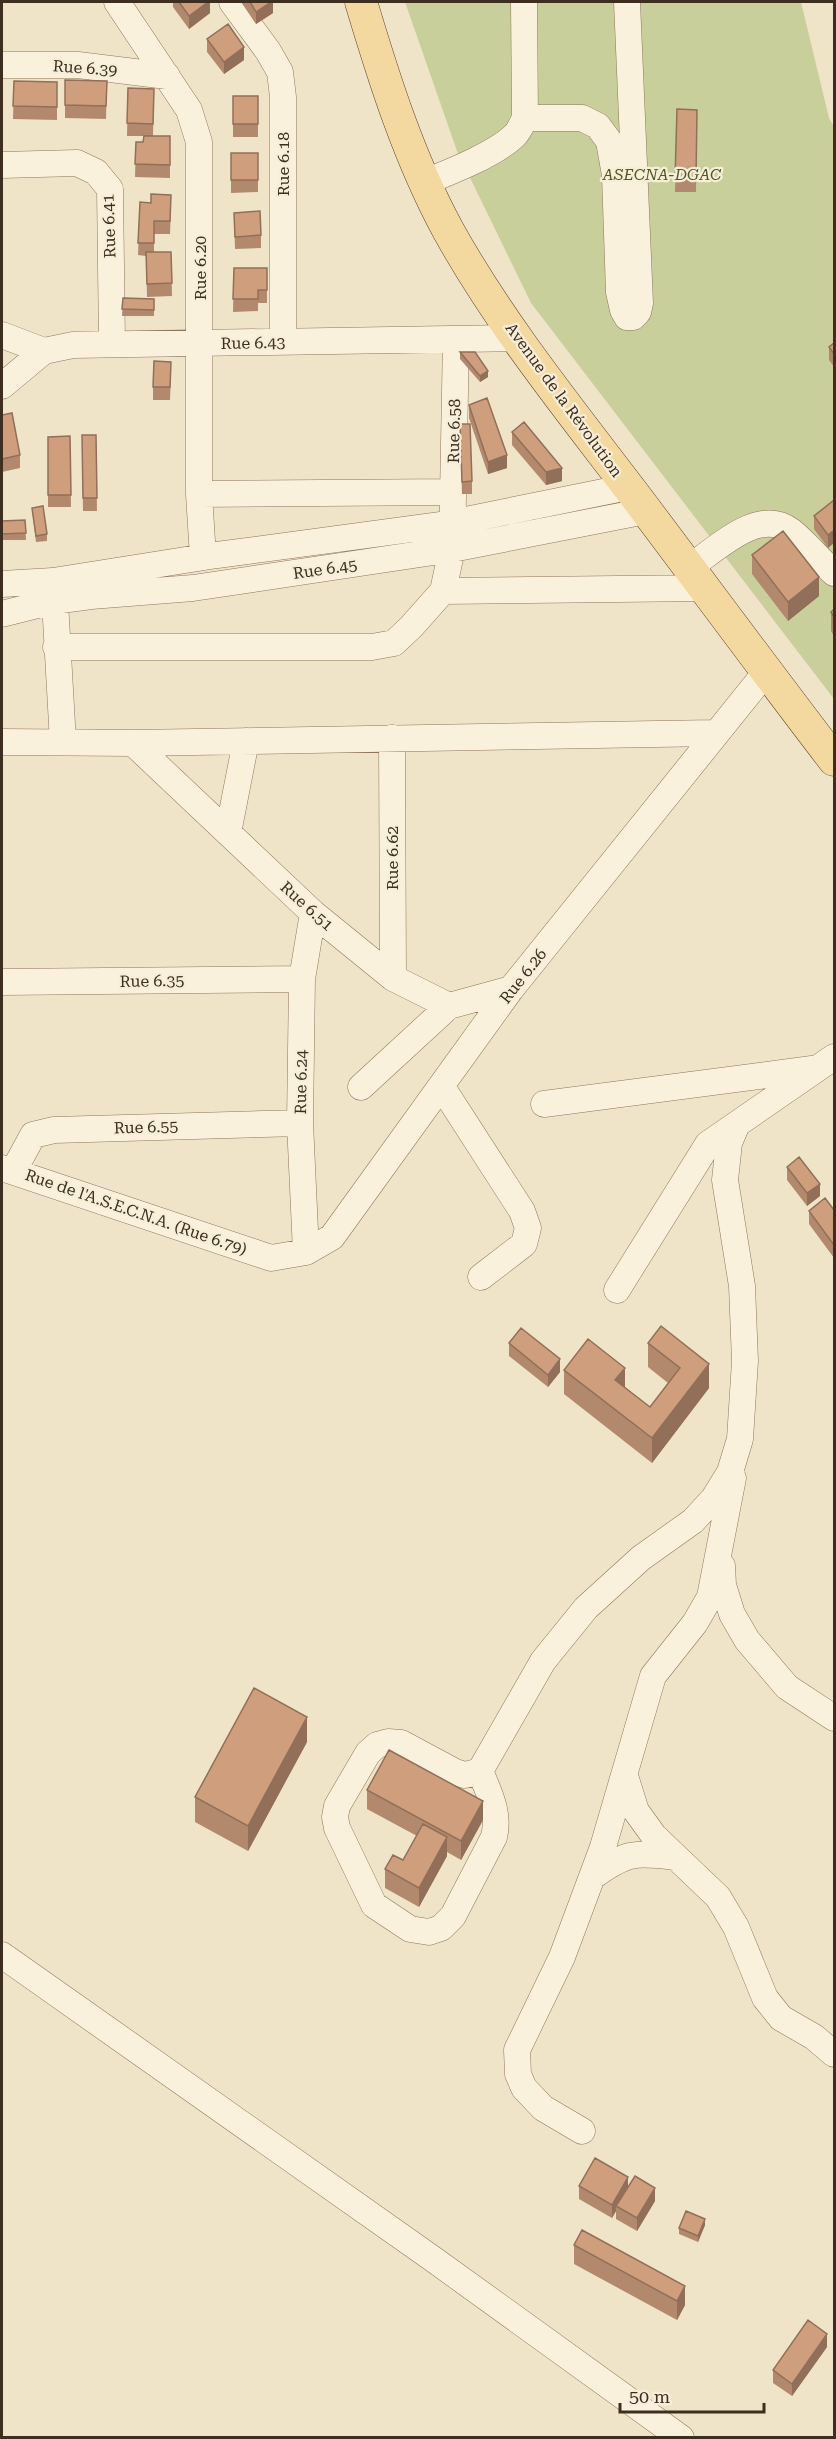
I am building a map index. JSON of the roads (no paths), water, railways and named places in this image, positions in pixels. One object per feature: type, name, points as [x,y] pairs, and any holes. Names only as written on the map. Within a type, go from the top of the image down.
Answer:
[{"type":"main road","name":"Avenue de la Révolution","points":[[361,2],[386,86],[425,182],[447,228],[474,274],[584,430],[834,760]]},
{"type":"street","name":"Rue 6.20","points":[[117,2],[189,110],[199,142],[199,494],[210,556],[225,583]]},
{"type":"street","name":"Rue 6.18","points":[[232,2],[268,51],[280,72],[283,97],[283,342]]},
{"type":"street","points":[[425,182],[453,171],[497,148],[515,135],[525,118],[524,2]]},
{"type":"street","points":[[525,118],[582,118],[598,126],[609,141],[615,175],[619,292],[623,310],[627,317],[633,317],[638,312],[640,303],[627,2]]},
{"type":"street","name":"Rue 6.39","points":[[2,65],[78,65],[167,76]]},
{"type":"street","name":"Rue 6.41","points":[[2,165],[76,163],[96,172],[110,189],[112,344]]},
{"type":"street","points":[[2,335],[44,351]]},
{"type":"street","name":"Rue 6.43","points":[[2,386],[44,351],[73,345],[518,338]]},
{"type":"street","name":"Rue 6.58","points":[[443,591],[452,549],[456,339]]},
{"type":"street","points":[[199,494],[453,492]]},
{"type":"street","name":"Rue 6.45","points":[[2,614],[54,591],[210,556],[637,499]]},
{"type":"street","name":"Rue 6.45","points":[[2,584],[91,596],[193,588],[452,549],[637,499]]},
{"type":"street","points":[[56,647],[372,647],[394,643],[443,591],[697,578],[748,527],[770,522],[789,529],[834,573]]},
{"type":"street","points":[[333,540],[339,567]]},
{"type":"street","points":[[54,591],[63,742]]},
{"type":"street","name":"Rue 6.26","points":[[271,1258],[306,1252],[332,1237],[511,989],[766,672]]},
{"type":"street","points":[[2,742],[246,741],[715,733]]},
{"type":"street","name":"Rue 6.62","points":[[392,738],[393,978]]},
{"type":"street","points":[[228,833],[246,741]]},
{"type":"street","name":"Rue 6.51","points":[[133,742],[313,914],[393,978],[449,1006]]},
{"type":"street","name":"Rue 6.24","points":[[306,1252],[300,1123],[302,979],[313,914]]},
{"type":"street","name":"Rue 6.35","points":[[2,982],[302,979]]},
{"type":"street","points":[[361,1087],[449,1006],[511,989]]},
{"type":"street","points":[[544,1104],[825,1063]]},
{"type":"street","points":[[617,1290],[708,1144],[825,1063]]},
{"type":"street","points":[[442,1087],[522,1211],[528,1228],[524,1244],[481,1277]]},
{"type":"street","name":"Rue 6.55","points":[[8,1169],[33,1135],[54,1130],[300,1123]]},
{"type":"street","points":[[582,2131],[543,2108],[524,2088],[518,2074],[517,2050],[562,1957],[592,1876],[625,1776],[653,1676],[695,1623],[710,1597],[740,1439],[746,1361],[742,1286],[725,1180],[729,1143],[737,1124]]},
{"type":"street","name":"Rue de l'A.S.E.C.N.A. (Rue 6.79)","points":[[8,1169],[271,1258]]},
{"type":"street","points":[[480,1771],[495,1807],[497,1825],[494,1837],[453,1916],[441,1928],[429,1932],[410,1929],[374,1905],[337,1828],[337,1806],[368,1753],[377,1745],[388,1742],[401,1743],[455,1772],[465,1775],[480,1771],[543,1661],[586,1608],[641,1558],[693,1521],[714,1498],[729,1472],[740,1439]]},
{"type":"street","points":[[720,1551],[723,1585],[732,1614],[747,1640],[787,1687],[834,1718]]},
{"type":"street","points":[[625,1776],[636,1811],[654,1836],[717,1898],[736,1928],[765,1998],[781,2018],[814,2037],[834,2054]]},
{"type":"street","points":[[592,1876],[611,1863],[627,1856],[643,1853],[675,1857]]},
{"type":"street","points":[[2,1955],[433,2259],[681,2438]]},
{"type":"park label","name":"ASECNA-DGAC","points":[[662,174]]}]
